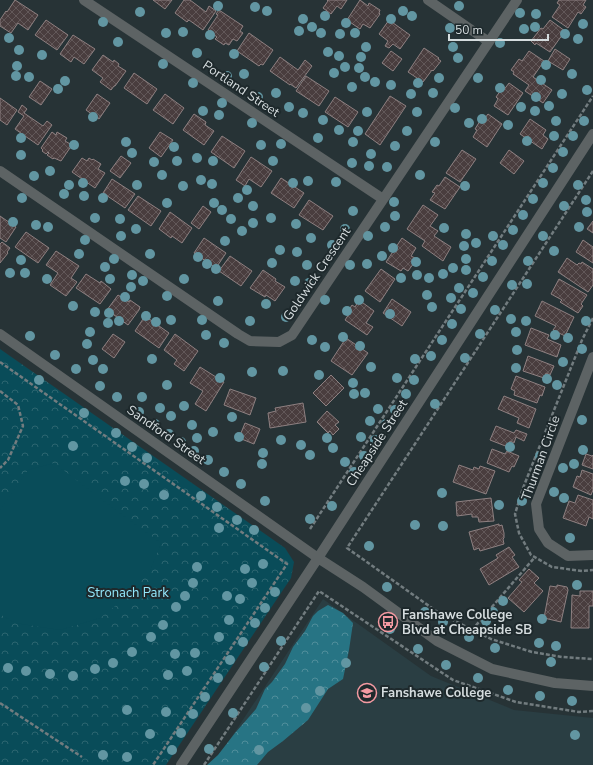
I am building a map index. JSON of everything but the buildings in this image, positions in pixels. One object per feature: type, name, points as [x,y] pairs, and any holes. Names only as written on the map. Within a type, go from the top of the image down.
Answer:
[{"type":"street","name":"Portland Street","points":[[84,0],[383,200]]},
{"type":"street","points":[[428,0],[489,42]]},
{"type":"street","name":"Goldwick Crescent","points":[[0,170],[238,334],[250,341],[279,342],[292,335],[517,0]]},
{"type":"street","name":"Cheapside Street","points":[[181,765],[318,558],[593,134]]},
{"type":"street","name":"Sandford Street","points":[[0,334],[437,641],[492,669],[555,683],[593,686]]},
{"type":"street","name":"Thurman Circle","points":[[593,357],[536,504],[539,529],[548,543],[568,556],[593,555]]},
{"type":"path","points":[[310,529],[593,96]]},
{"type":"path","points":[[593,171],[347,548],[439,613],[491,639],[532,652],[593,660]]},
{"type":"path","points":[[0,362],[287,564],[153,765]]},
{"type":"path","points":[[0,391],[18,405],[23,426],[8,460],[0,468]]},
{"type":"path","points":[[472,630],[535,557]]},
{"type":"path","points":[[204,765],[319,591],[453,680],[516,702],[580,712],[593,711]]},
{"type":"path","points":[[0,703],[82,757]]},
{"type":"shaded area","name":"Fanshawe College","points":[[323,599],[431,676],[514,710],[593,718],[593,765],[213,765]]},
{"type":"green space","name":"Stronach Park","points":[[0,349],[285,548],[294,562],[291,578],[166,765],[0,765]]},
{"type":"green space","points":[[54,463],[161,543],[150,571],[130,594],[100,618],[60,630],[15,623],[0,614],[0,510],[28,470]]},
{"type":"green space","points":[[328,605],[343,613],[353,623],[343,679],[328,689],[308,720],[268,752],[257,765],[207,765],[218,755],[256,709],[265,689],[285,664],[293,647],[305,631],[313,616]]},
{"type":"place","name":"Fanshawe College Blvd at Cheapside SB","points":[[388,622]]},
{"type":"place","name":"Fanshawe College","points":[[367,693]]}]
